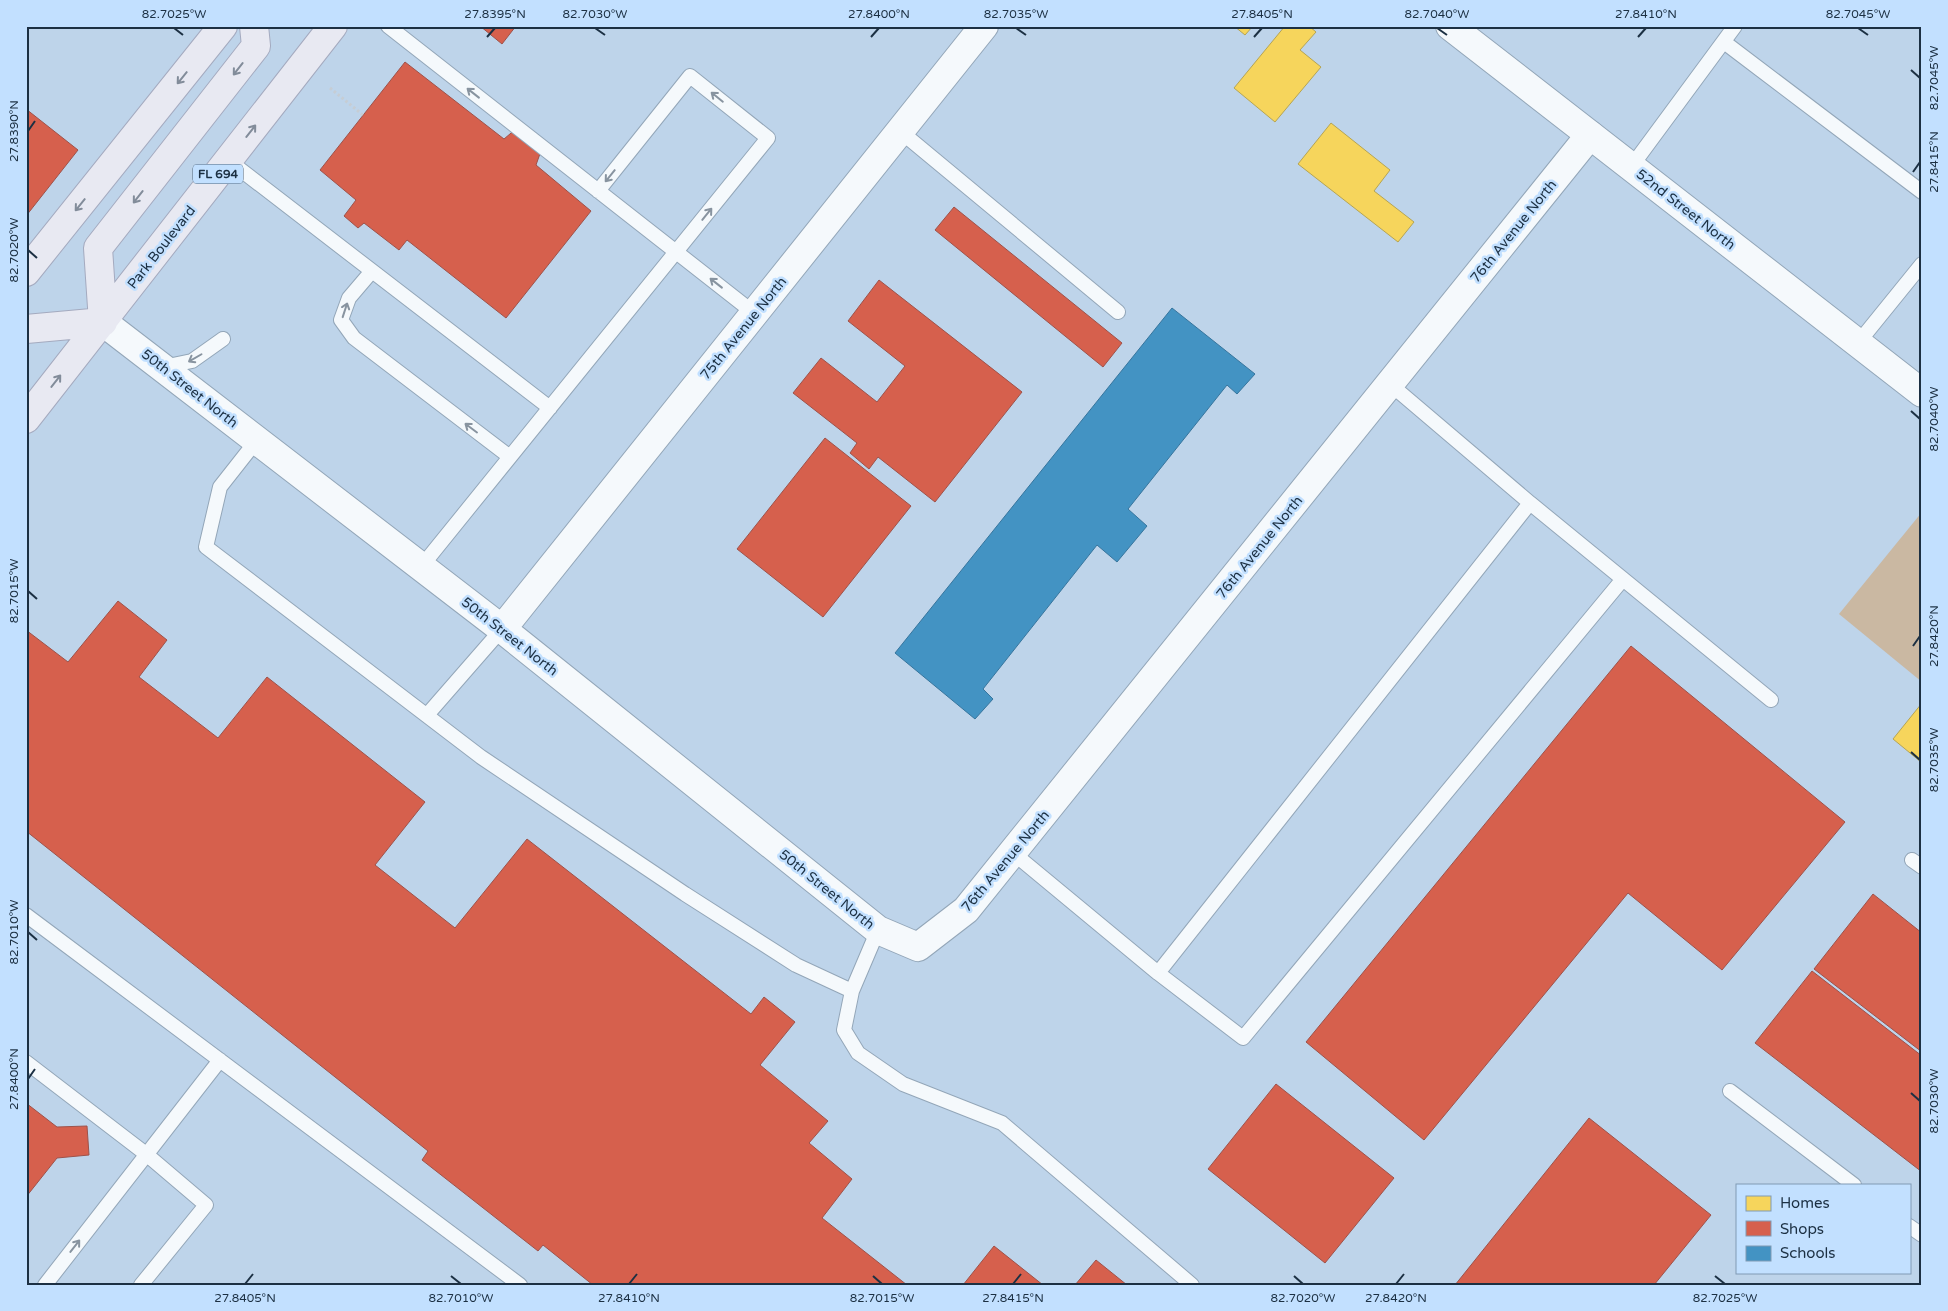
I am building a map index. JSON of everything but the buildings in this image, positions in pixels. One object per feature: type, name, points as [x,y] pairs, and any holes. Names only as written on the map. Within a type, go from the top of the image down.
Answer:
[{"type":"main road","points":[[28,266],[223,26]]},
{"type":"main road","points":[[26,329],[103,322],[98,248],[256,46],[254,26]]},
{"type":"main road","name":"Park Boulevard","points":[[26,419],[333,26]]},
{"type":"street","name":"75th Avenue North","points":[[502,629],[984,26]]},
{"type":"street","name":"52nd Street North","points":[[1450,26],[1922,392]]},
{"type":"street","name":"76th Avenue North","points":[[918,948],[966,910],[1590,135]]},
{"type":"street","name":"50th Street North","points":[[103,322],[502,629],[878,930],[918,948]]},
{"type":"lane","points":[[388,26],[754,313]]},
{"type":"lane","points":[[1631,167],[1735,26]]},
{"type":"lane","points":[[1724,42],[1922,192]]},
{"type":"lane","points":[[421,566],[768,138],[690,76],[598,191]]},
{"type":"lane","points":[[900,131],[1118,312]]},
{"type":"lane","points":[[228,160],[550,408]]},
{"type":"lane","points":[[1858,343],[1922,264]]},
{"type":"lane","points":[[372,270],[349,298],[342,320],[354,338],[510,457]]},
{"type":"lane","points":[[163,367],[192,361],[223,339]]},
{"type":"lane","points":[[1390,384],[1530,503],[1771,700]]},
{"type":"lane","points":[[257,440],[220,487],[206,548],[481,757],[692,899],[796,965],[852,991]]},
{"type":"lane","points":[[1158,973],[1530,503]]},
{"type":"lane","points":[[1012,854],[1158,973],[1243,1038],[1623,579]]},
{"type":"lane","points":[[427,715],[502,629]]},
{"type":"lane","points":[[26,915],[520,1285]]},
{"type":"lane","points":[[878,930],[852,991],[844,1030],[858,1052],[903,1084],[1002,1123],[1192,1285]]},
{"type":"lane","points":[[46,1285],[220,1060]]},
{"type":"lane","points":[[26,1062],[146,1154],[206,1206],[141,1285]]},
{"type":"lane","points":[[1730,1091],[1853,1184]]},
{"type":"lane","points":[[1910,1227],[1922,1235]]},
{"type":"path","points":[[330,88],[363,115]]},
{"type":"shaded area","points":[[1922,512],[1922,682],[1839,614]]}]
